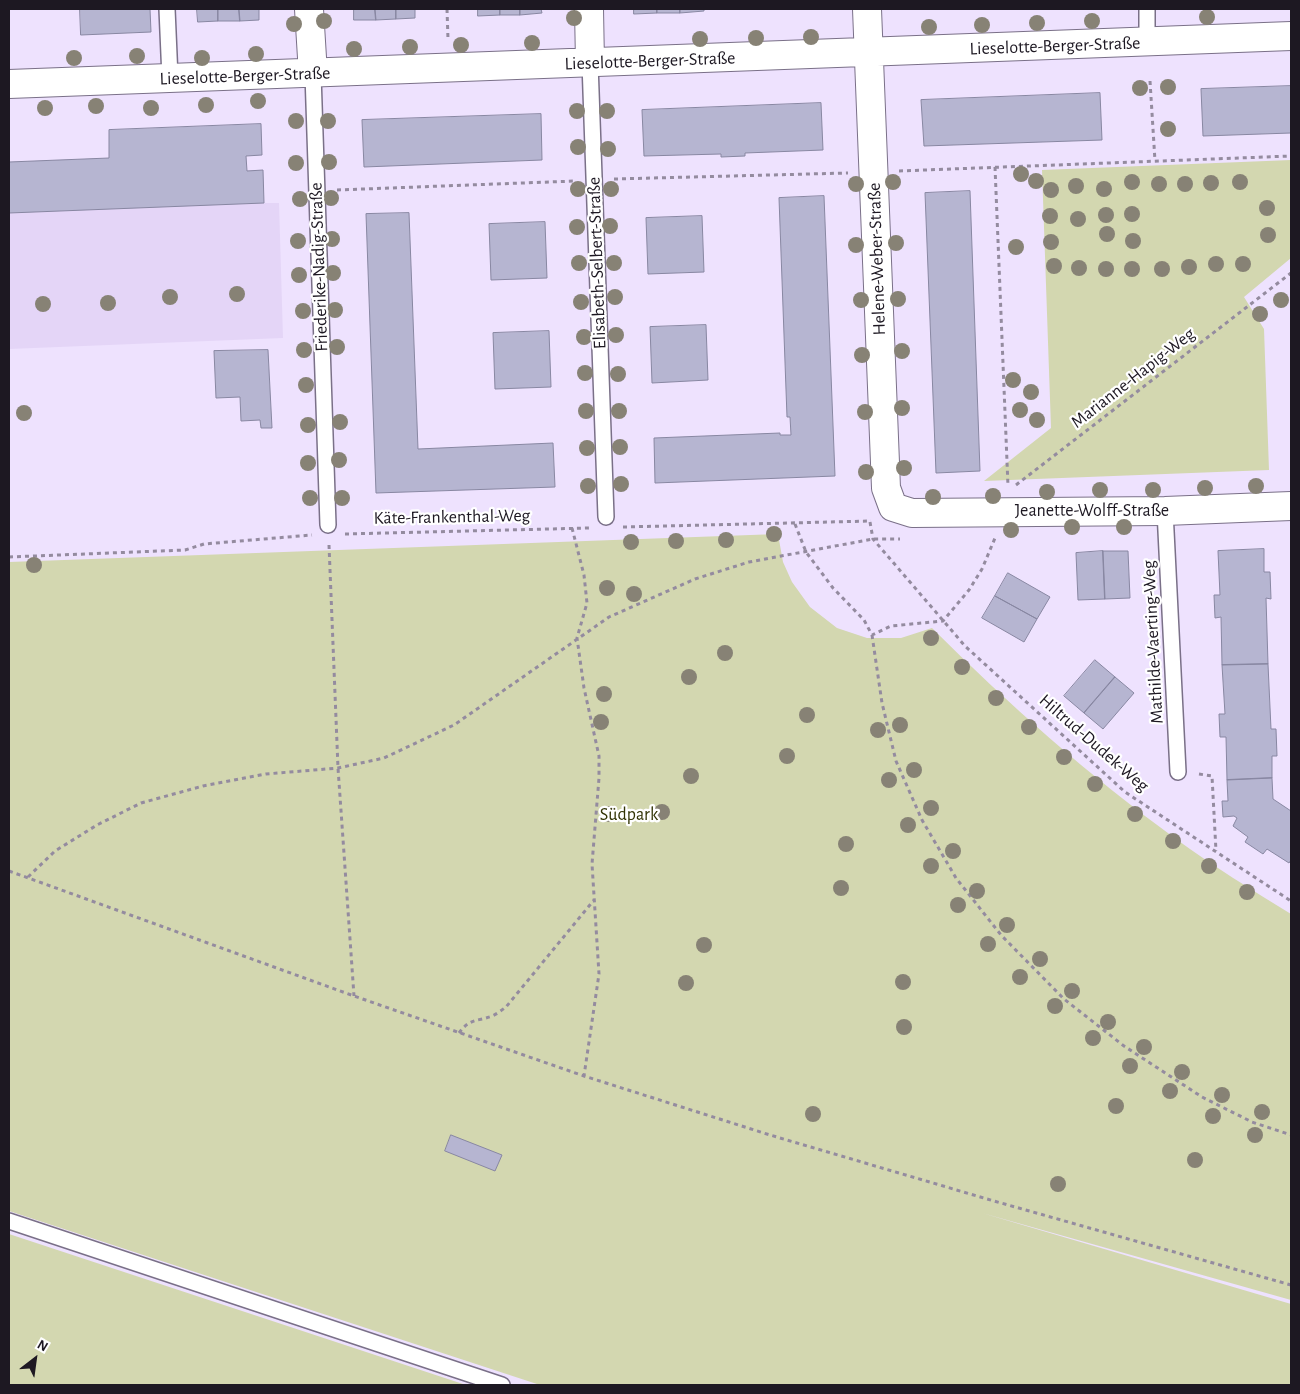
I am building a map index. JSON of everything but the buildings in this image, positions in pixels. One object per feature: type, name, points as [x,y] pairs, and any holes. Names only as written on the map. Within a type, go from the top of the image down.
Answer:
[{"type":"street","name":"Friederike-Nadig-Straße","points":[[309,9],[313,74]]},
{"type":"street","name":"Elisabeth-Selbert-Straße","points":[[589,9],[590,63]]},
{"type":"street","name":"Helene-Weber-Straße","points":[[867,9],[886,488],[893,507]]},
{"type":"street","name":"Lieselotte-Berger-Straße","points":[[9,84],[1291,36]]},
{"type":"street","name":"Jeanette-Wolff-Straße","points":[[893,507],[912,513],[1006,502],[1165,511],[1291,506]]},
{"type":"lane","points":[[167,9],[170,78]]},
{"type":"lane","points":[[1146,9],[1147,42]]},
{"type":"lane","name":"Elisabeth-Selbert-Straße","points":[[590,63],[607,524]]},
{"type":"lane","name":"Friederike-Nadig-Straße","points":[[313,74],[328,531]]},
{"type":"lane","name":"Mathilde-Vaerting-Weg","points":[[1165,511],[1178,772]]},
{"type":"lane","points":[[9,1221],[502,1385]]},
{"type":"path","points":[[447,9],[448,39]]},
{"type":"path","points":[[1150,81],[1155,161]]},
{"type":"path","points":[[316,191],[1291,156]]},
{"type":"path","points":[[872,635],[891,626],[943,621],[969,590],[982,569],[995,538],[1006,502],[995,167]]},
{"type":"path","name":"Marianne-Hapig-Weg","points":[[1006,502],[1291,273]]},
{"type":"path","points":[[873,539],[870,522],[893,507]]},
{"type":"path","name":"Käte-Frankenthal-Weg","points":[[9,556],[185,550],[204,544],[328,531],[572,528],[607,524],[870,522]]},
{"type":"path","points":[[795,524],[806,552],[833,588],[864,620],[872,635],[882,703],[896,761],[922,820],[956,878],[1001,935],[1064,999],[1124,1046],[1202,1097],[1252,1122],[1291,1135]]},
{"type":"path","points":[[572,528],[584,575],[586,603],[577,638],[584,688],[598,756],[599,778],[592,864],[599,974],[584,1076]]},
{"type":"path","points":[[986,538],[995,538]]},
{"type":"path","points":[[28,877],[55,851],[97,825],[141,803],[204,786],[266,774],[338,768],[384,758],[454,725],[609,617],[695,579],[749,562],[873,539],[902,539]]},
{"type":"path","name":"Hiltrud-Dudek-Weg","points":[[873,539],[965,646],[1126,792],[1291,901]]},
{"type":"path","points":[[329,544],[338,768],[354,996]]},
{"type":"path","points":[[1178,772],[1212,776],[1216,852]]},
{"type":"path","points":[[9,870],[354,996],[584,1076],[779,1138],[1291,1285]]},
{"type":"path","points":[[459,1033],[466,1024],[476,1019],[491,1016],[506,1007],[594,900]]},
{"type":"shaded area","points":[[261,124],[262,155],[246,156],[247,170],[263,170],[264,203],[279,203],[283,338],[9,349],[9,162],[109,158],[109,130]]},
{"type":"green space","points":[[1291,160],[1291,258],[1244,297],[1264,329],[1269,470],[984,481],[1051,428],[1042,170]]},
{"type":"green space","name":"Südpark","points":[[778,534],[783,562],[792,582],[810,607],[837,628],[867,638],[901,638],[932,628],[1019,711],[1111,790],[1190,849],[1291,914],[1291,1300],[982,1213],[1291,1304],[1291,1385],[540,1385],[9,1211],[9,562]]},
{"type":"green space","points":[[9,1234],[466,1385],[9,1385]]}]
